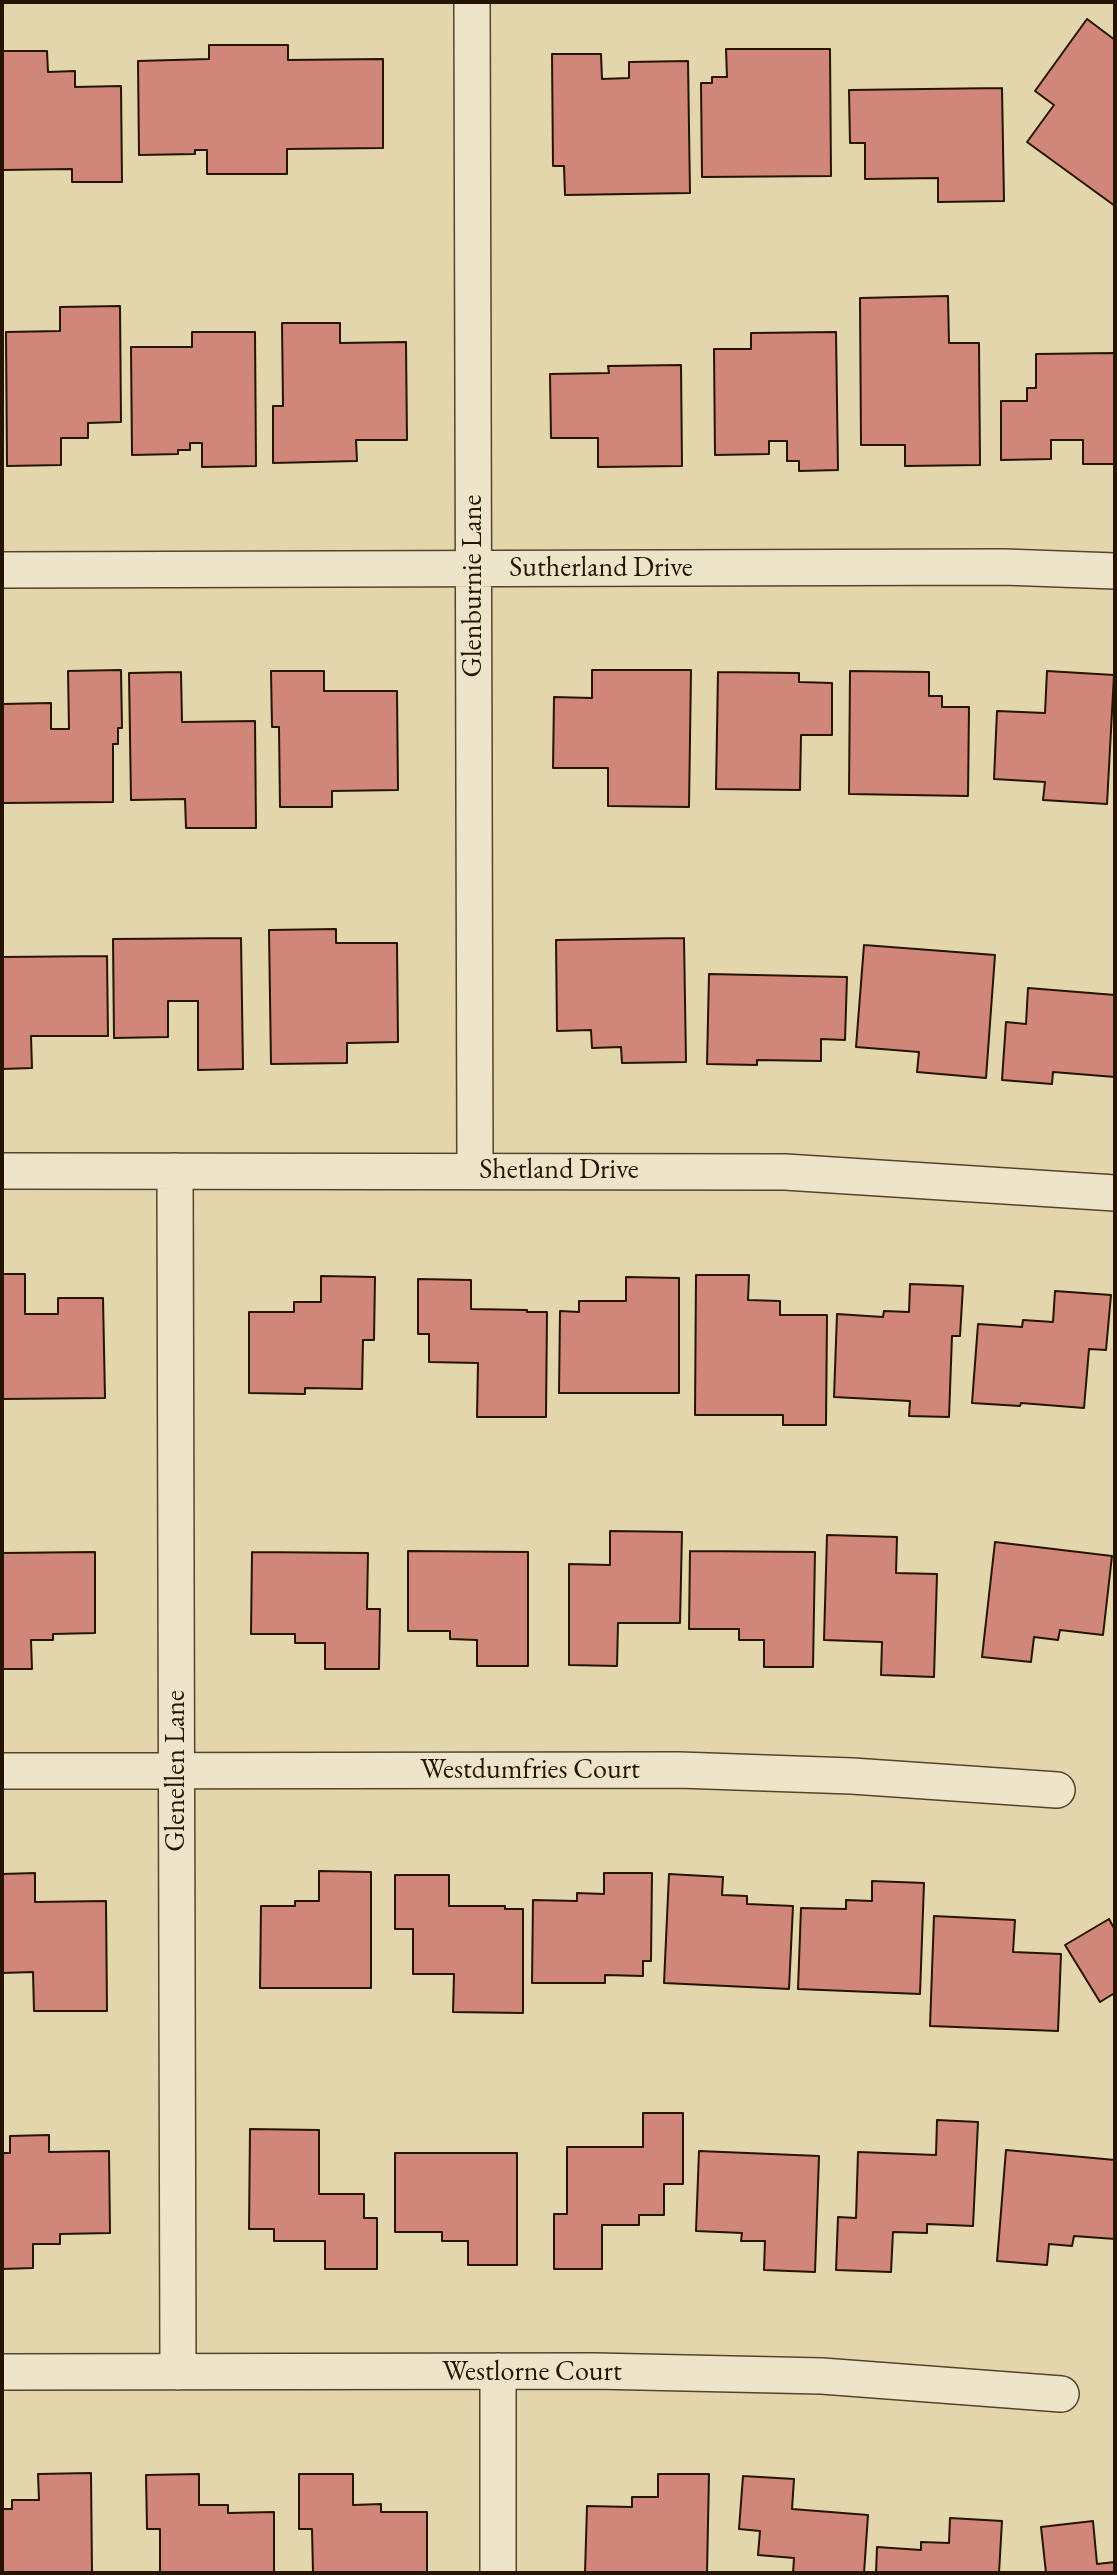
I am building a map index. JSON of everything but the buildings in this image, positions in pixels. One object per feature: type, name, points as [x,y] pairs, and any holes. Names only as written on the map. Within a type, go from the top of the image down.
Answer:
[{"type":"street","name":"Glenburnie Lane","points":[[472,2],[475,1170]]},
{"type":"street","name":"Sutherland Drive","points":[[2,570],[1004,567],[1115,571]]},
{"type":"street","name":"Shetland Drive","points":[[2,1171],[785,1172],[1115,1193]]},
{"type":"street","name":"Glenellen Lane","points":[[174,1171],[178,2372]]},
{"type":"street","name":"Westdumfries Court","points":[[2,1771],[679,1770],[852,1776],[1057,1790]]},
{"type":"street","points":[[498,2371],[498,2573]]},
{"type":"street","name":"Westlorne Court","points":[[2,2372],[595,2371],[822,2376],[1061,2394]]}]
